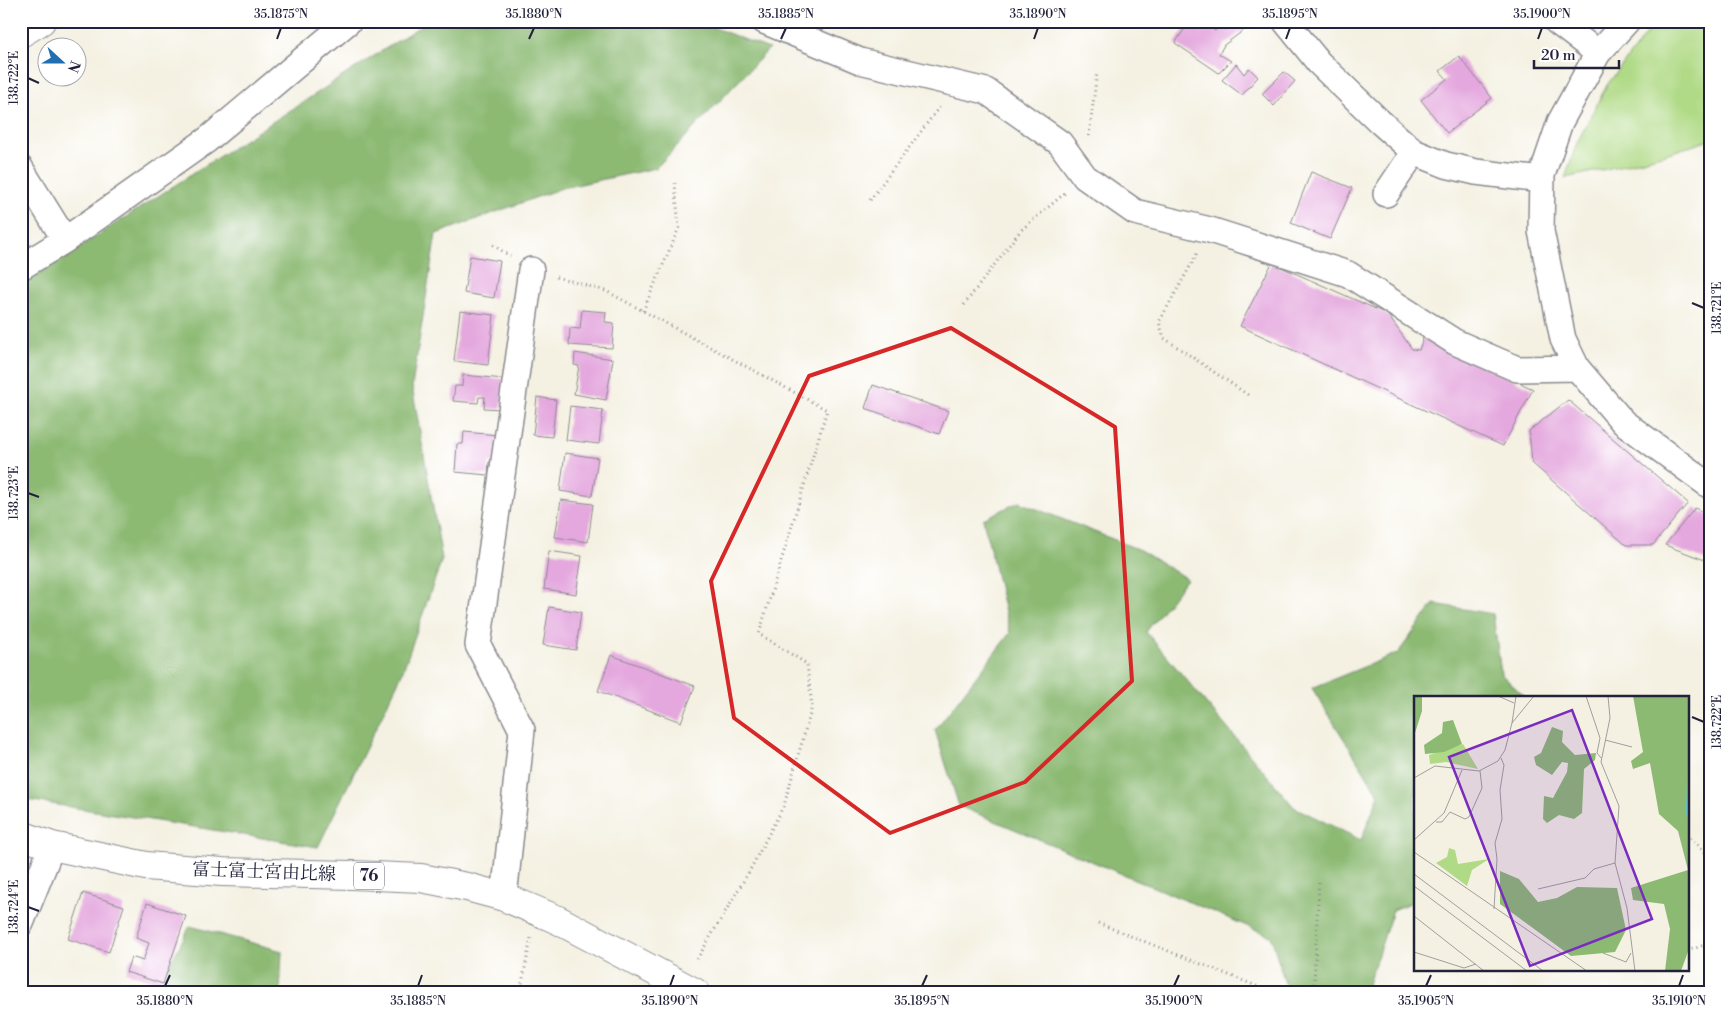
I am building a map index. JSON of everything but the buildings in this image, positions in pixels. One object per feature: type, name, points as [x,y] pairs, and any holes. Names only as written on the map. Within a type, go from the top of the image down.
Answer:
[{"type":"main road","points":[[21,33],[40,21]]},
{"type":"main road","name":"富士富士宮由比線","points":[[21,835],[52,846],[146,866],[222,872],[421,878],[467,887],[504,897],[558,920],[689,989]]},
{"type":"street","points":[[21,267],[65,240],[207,140],[349,21]]},
{"type":"street","points":[[764,21],[860,61],[986,91],[1060,143],[1084,177],[1135,212],[1210,230],[1348,274],[1454,342],[1517,369],[1577,368]]},
{"type":"street","points":[[1285,21],[1319,63],[1414,152],[1446,165],[1476,172],[1542,180]]},
{"type":"street","points":[[1556,21],[1598,53]]},
{"type":"street","points":[[1627,21],[1598,53],[1560,122],[1542,180],[1541,231],[1563,339],[1577,368],[1623,422],[1710,486]]},
{"type":"street","points":[[1386,194],[1414,152]]},
{"type":"street","points":[[21,169],[65,240]]},
{"type":"street","points":[[504,897],[522,730],[478,645],[531,270]]},
{"type":"street","points":[[21,923],[52,846]]},
{"type":"path","points":[[964,305],[1020,231],[1084,177],[1097,72]]},
{"type":"path","points":[[870,200],[958,83]]},
{"type":"path","points":[[643,311],[679,228],[675,183]]},
{"type":"path","points":[[1210,230],[1160,322],[1164,338],[1251,397]]},
{"type":"path","points":[[493,245],[531,270],[606,291],[827,410],[759,634],[807,664],[812,707],[784,805],[689,989]]},
{"type":"path","points":[[1688,835],[1710,858]]},
{"type":"path","points":[[1310,993],[1314,984],[1319,880]]},
{"type":"path","points":[[520,993],[536,911]]},
{"type":"path","points":[[1098,922],[1274,993]]},
{"type":"path","points":[[1688,951],[1710,943]]},
{"type":"highlighted area","points":[[951,328],[1115,427],[1132,681],[1025,782],[890,833],[734,718],[711,581],[809,376]]},
{"type":"green space","points":[[428,21],[697,21],[769,49],[656,168],[562,188],[436,234],[412,386],[442,559],[401,676],[318,847],[21,799],[21,285]]},
{"type":"green space","points":[[1656,21],[1710,21],[1710,140],[1638,161],[1565,178],[1577,143],[1607,85]]},
{"type":"green space","points":[[1019,502],[1140,550],[1187,579],[1146,632],[1294,807],[1361,840],[1379,795],[1312,688],[1398,653],[1434,604],[1493,614],[1501,674],[1524,696],[1414,696],[1414,901],[1393,910],[1365,993],[1288,993],[1271,936],[959,806],[935,730],[1010,633],[983,519]]},
{"type":"green space","points":[[190,926],[282,951],[280,993],[155,993]]}]
